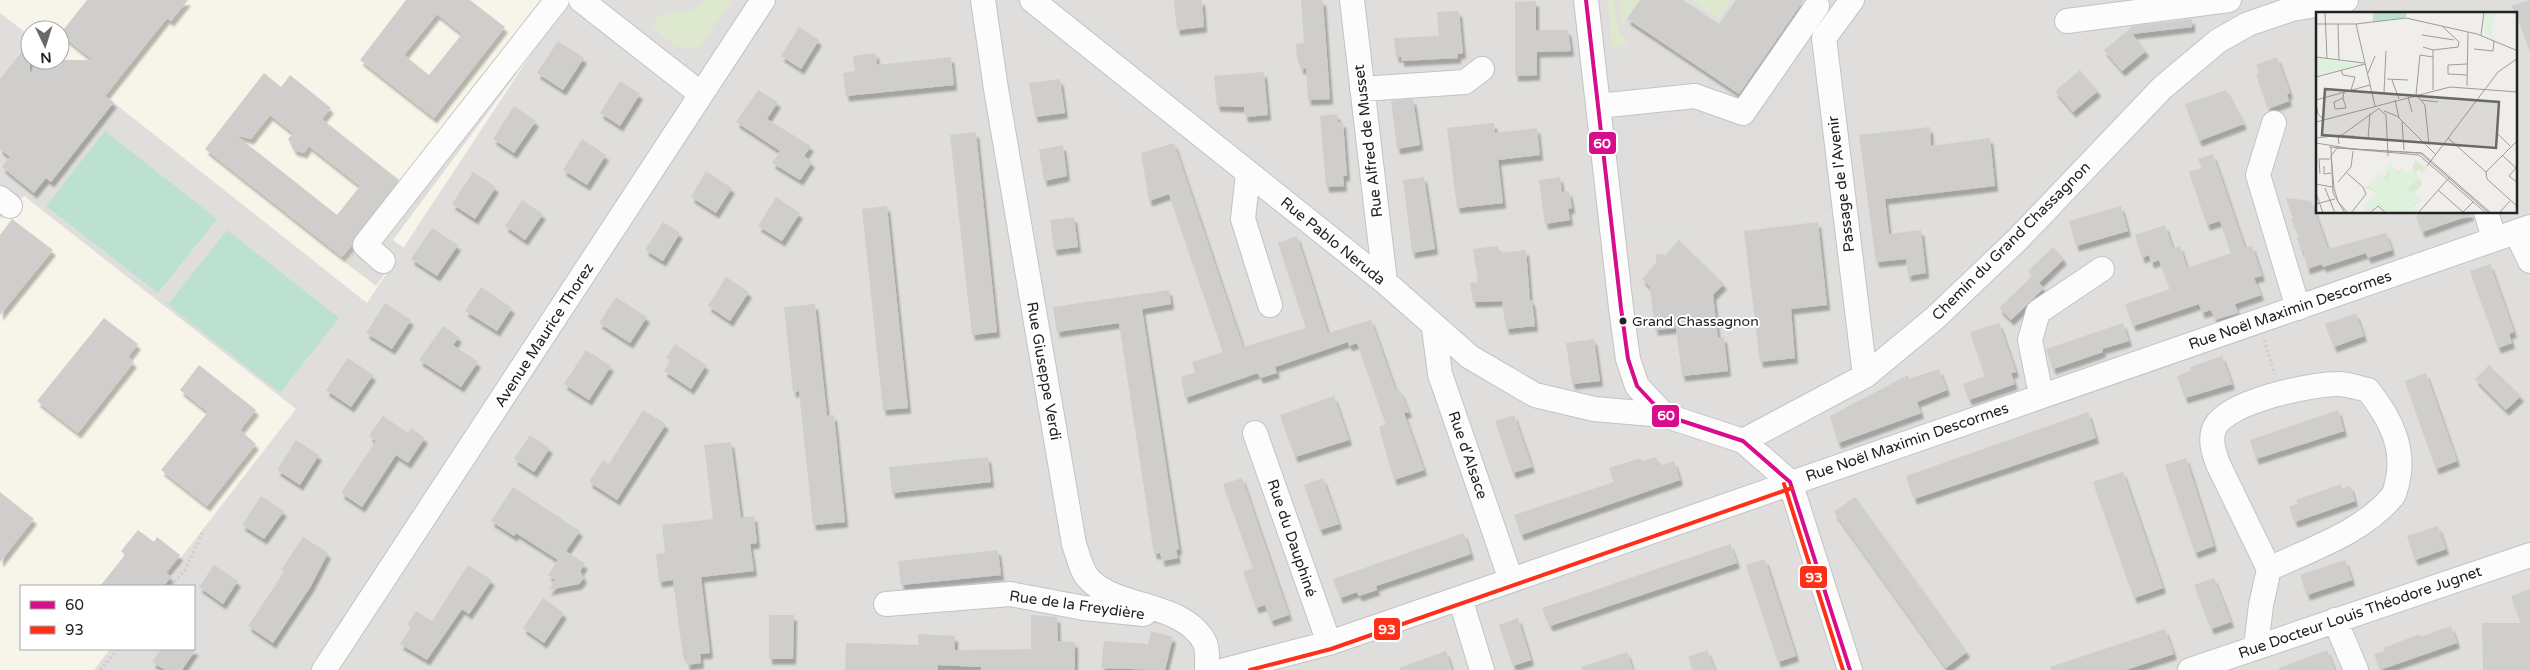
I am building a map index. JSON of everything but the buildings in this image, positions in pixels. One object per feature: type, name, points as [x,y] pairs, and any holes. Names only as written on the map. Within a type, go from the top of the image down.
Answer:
[{"type":"street","points":[[383,261],[365,245],[557,0]]},
{"type":"street","points":[[582,0],[701,94]]},
{"type":"street","name":"Avenue Maurice Thorez","points":[[324,670],[763,0]]},
{"type":"street","name":"Rue Giuseppe Verdi","points":[[983,0],[996,89],[1074,544],[1087,578],[1099,589],[1178,618],[1194,629],[1206,644],[1207,670]]},
{"type":"street","name":"Rue Pablo Neruda","points":[[1032,0],[1385,282],[1434,328],[1470,357],[1535,395],[1594,409],[1664,415],[1743,441]]},
{"type":"street","name":"Rue Alfred de Musset","points":[[1352,0],[1385,282]]},
{"type":"street","points":[[1586,0],[1628,359],[1637,386],[1664,415]]},
{"type":"street","name":"Passage de l'Avenir","points":[[1852,0],[1824,38],[1865,376]]},
{"type":"street","points":[[2067,22],[2229,0]]},
{"type":"street","name":"Chemin du Grand Chassagnon","points":[[1743,441],[1865,376],[1935,318],[2018,240],[2162,88],[2218,41],[2286,3],[2346,0]]},
{"type":"street","points":[[1598,106],[1695,96],[1743,113],[1817,6]]},
{"type":"street","points":[[1362,89],[1465,82],[1482,69]]},
{"type":"street","points":[[2274,123],[2258,175],[2298,308]]},
{"type":"street","points":[[1248,173],[1243,219],[1270,305]]},
{"type":"street","points":[[2489,214],[2513,232],[2530,261]]},
{"type":"street","name":"Rue Noël Maximin Descormes","points":[[1225,670],[1329,642],[1460,598],[2513,232]]},
{"type":"street","points":[[2041,395],[2030,340],[2038,312],[2102,270]]},
{"type":"street","name":"Rue d'Alsace","points":[[1434,328],[1440,374],[1511,580]]},
{"type":"street","points":[[2256,647],[2261,605],[2270,569],[2218,464],[2212,446],[2215,427],[2228,413],[2280,392],[2339,384],[2368,390],[2386,413],[2398,442],[2400,471],[2393,497],[2362,524],[2270,569]]},
{"type":"street","name":"Rue du Dauphiné","points":[[1255,433],[1329,642]]},
{"type":"street","points":[[1743,441],[1790,482],[1850,670]]},
{"type":"street","name":"Rue Docteur Louis Théodore Jugnet","points":[[2190,670],[2530,555]]},
{"type":"street","name":"Rue de la Freydière","points":[[886,604],[1010,594],[1084,608],[1178,618]]},
{"type":"street","points":[[1460,598],[1482,670]]},
{"type":"street","points":[[2334,620],[2356,670]]},
{"type":"path","points":[[2258,321],[2280,392]]},
{"type":"path","points":[[172,585],[185,570],[204,530]]},
{"type":"path","points":[[100,670],[117,650]]},
{"type":"shaded area","points":[[0,0],[2530,0],[2530,670],[0,670]]},
{"type":"shaded area","points":[[0,0],[545,0],[560,10],[367,303],[70,68],[70,20],[20,20],[20,28],[0,13]]},
{"type":"shaded area","points":[[1818,51],[1835,210],[1632,231],[1610,55],[1628,53],[1636,115],[1703,109],[1704,122],[1751,117],[1798,52]]},
{"type":"shaded area","points":[[499,58],[518,72],[393,240],[404,248],[376,286],[346,263]]},
{"type":"shaded area","points":[[24,196],[296,409],[160,585],[20,585],[20,650],[109,650],[94,670],[0,670],[0,219]]},
{"type":"green space","points":[[704,0],[732,0],[699,48],[679,47],[652,27],[659,16],[695,9]]},
{"type":"green space","points":[[1607,0],[1614,0],[1618,30],[1629,44],[1612,47]]},
{"type":"green space","points":[[1619,0],[1640,0],[1622,24]]},
{"type":"green space","points":[[1690,0],[1731,0],[1719,19]]},
{"type":"green space","points":[[105,131],[217,219],[158,293],[46,206]]},
{"type":"green space","points":[[227,230],[339,318],[280,393],[168,305]]},
{"type":"transit line","name":"60","points":[[1586,0],[1621,308],[1628,359],[1637,386],[1664,415],[1743,441],[1790,482]]},
{"type":"transit line","name":"60","points":[[1790,482],[1850,670]]},
{"type":"transit line","name":"93","points":[[1784,484],[1843,670]]},
{"type":"transit line","name":"93","points":[[1250,670],[1331,649],[1792,488]]},
{"type":"place","name":"Grand Chassagnon","points":[[1623,321]]}]
